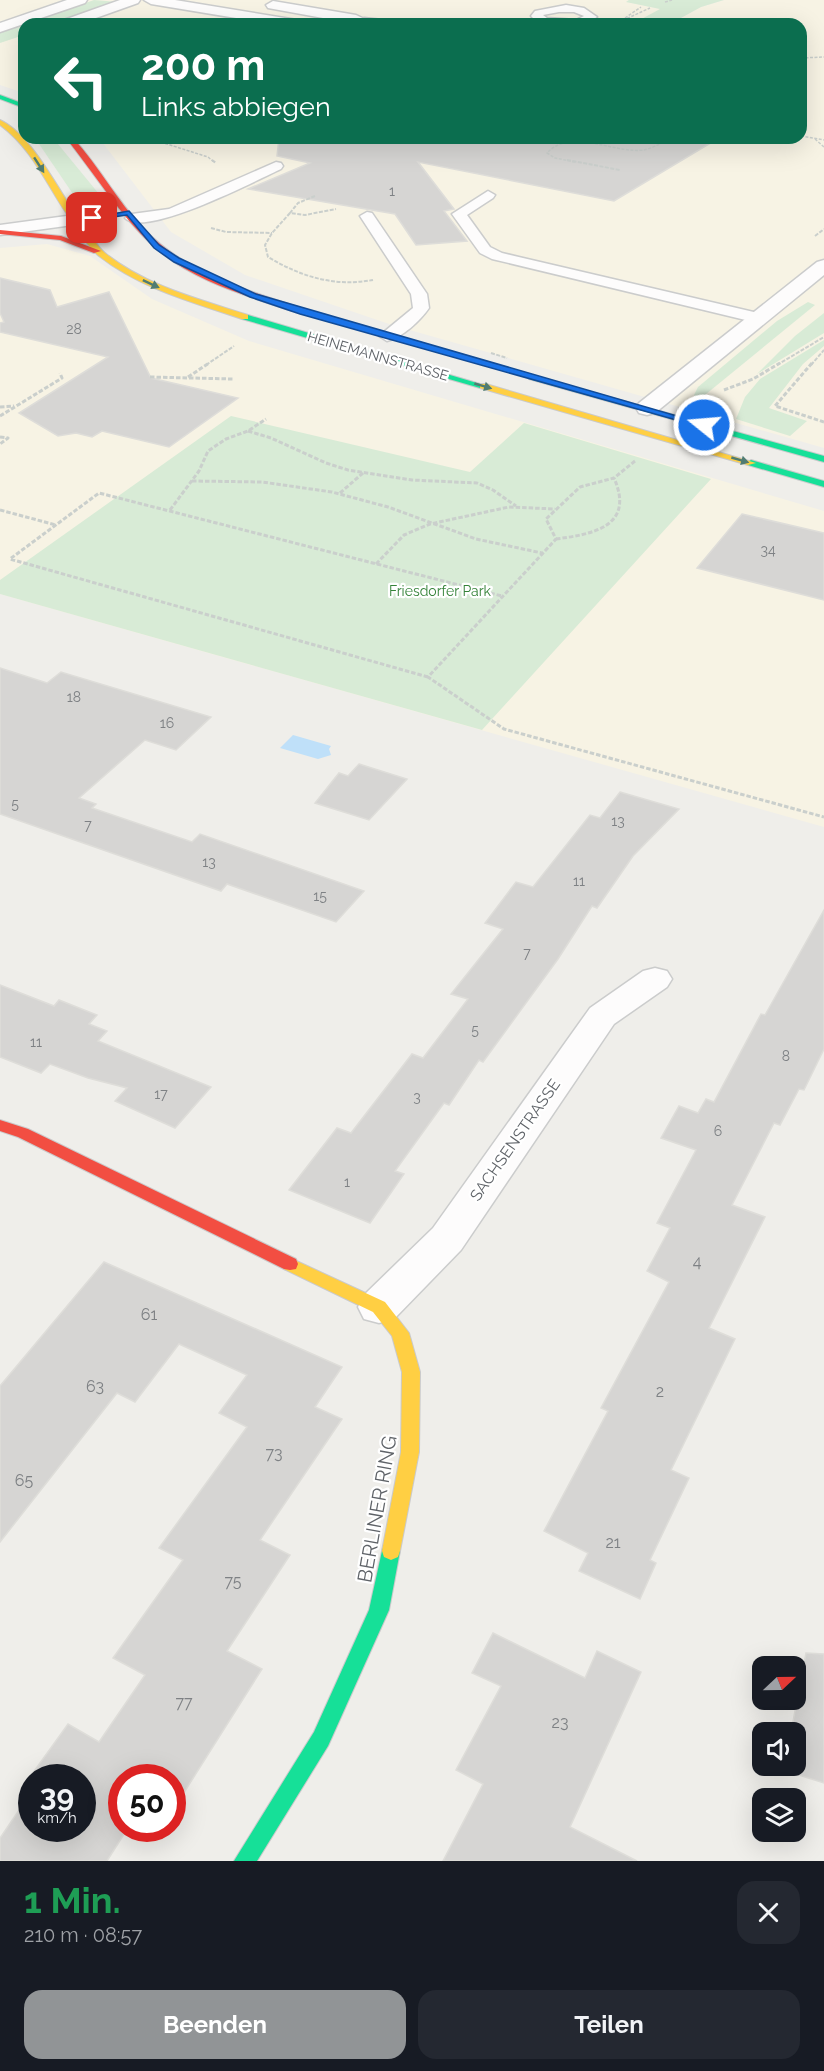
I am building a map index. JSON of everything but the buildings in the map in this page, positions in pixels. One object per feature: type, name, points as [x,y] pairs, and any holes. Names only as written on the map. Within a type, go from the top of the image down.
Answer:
[{"type":"main road","points":[[0,97],[18,104]]},
{"type":"main road","name":"HEINEMANNSTRASSE","points":[[0,122],[18,137]]},
{"type":"main road","name":"HEINEMANNSTRASSE","points":[[24,144],[37,160],[74,220],[101,254],[153,286],[215,308],[824,484]]},
{"type":"main road","name":"HEINEMANNSTRASSE","points":[[74,144],[156,246],[177,260],[253,296],[303,312]]},
{"type":"main road","points":[[74,220],[130,215]]},
{"type":"main road","points":[[0,231],[75,240],[101,254]]},
{"type":"main road","points":[[158,264],[182,276],[253,296]]},
{"type":"main road","name":"HEINEMANNSTRASSE","points":[[382,334],[409,342]]},
{"type":"main road","points":[[523,374],[824,459]]},
{"type":"main road","points":[[623,426],[647,408]]},
{"type":"main road","name":"BERLINER RING","points":[[0,1125],[23,1133],[379,1307],[400,1333],[411,1372],[410,1452],[379,1610],[321,1739],[245,1861]]},
{"type":"street","points":[[29,18],[80,0]]},
{"type":"street","points":[[83,18],[133,0]]},
{"type":"street","points":[[151,0],[260,18]]},
{"type":"street","points":[[264,4],[343,18]]},
{"type":"street","points":[[0,28],[18,22]]},
{"type":"street","points":[[0,231],[74,220]]},
{"type":"street","points":[[647,408],[824,266]]},
{"type":"street","name":"SACHSENSTRASSE","points":[[379,1307],[447,1239],[602,1016],[655,979]]},
{"type":"lane","points":[[540,18],[537,16],[554,5],[579,10],[591,17],[589,18]]},
{"type":"lane","points":[[0,130],[15,133]]},
{"type":"lane","points":[[130,215],[172,213],[276,166]]},
{"type":"lane","points":[[488,195],[459,214],[485,250],[497,256],[758,318]]},
{"type":"lane","points":[[367,216],[419,294],[421,308],[414,316],[382,334]]},
{"type":"path","points":[[662,1],[672,0]]},
{"type":"path","points":[[641,7],[624,18],[634,17],[650,8]]},
{"type":"path","points":[[807,58],[824,57]]},
{"type":"path","points":[[807,137],[824,140]]},
{"type":"path","points":[[814,138],[824,147]]},
{"type":"path","points":[[167,144],[208,157],[219,165],[225,176],[222,190]]},
{"type":"path","points":[[563,144],[555,145],[547,153],[555,158],[620,170]]},
{"type":"path","points":[[592,144],[637,151],[658,144]]},
{"type":"path","points":[[315,196],[298,203],[272,233],[265,245],[268,257],[304,276],[345,284],[388,277],[403,270]]},
{"type":"path","points":[[184,207],[184,216],[202,226],[226,232],[272,233]]},
{"type":"path","points":[[290,213],[305,214],[342,208]]},
{"type":"path","points":[[721,391],[753,380],[824,337]]},
{"type":"path","points":[[188,378],[236,344]]},
{"type":"path","points":[[824,350],[776,406],[824,422]]},
{"type":"path","points":[[482,351],[516,360]]},
{"type":"path","points":[[0,416],[62,378],[60,373]]},
{"type":"path","points":[[150,377],[233,379]]},
{"type":"path","points":[[0,407],[15,405]]},
{"type":"path","points":[[170,510],[192,481],[208,451],[226,439],[248,431],[267,419]]},
{"type":"path","points":[[248,431],[266,435],[334,466],[412,480],[477,483],[492,489],[516,506],[532,510],[556,509]]},
{"type":"path","points":[[0,436],[8,438],[0,444]]},
{"type":"path","points":[[556,538],[546,519],[556,509],[580,487],[614,478],[636,459]]},
{"type":"path","points":[[340,493],[363,473]]},
{"type":"path","points":[[428,677],[556,538],[587,535],[612,521],[619,508],[621,496],[614,478]]},
{"type":"path","points":[[192,481],[265,482],[340,493],[410,513],[503,546],[542,553]]},
{"type":"path","points":[[502,596],[99,493],[10,559],[428,677],[504,729],[824,817]]},
{"type":"path","points":[[376,564],[394,543],[410,531],[433,523],[516,506]]},
{"type":"path","points":[[0,510],[57,525]]},
{"type":"shaded area","points":[[0,0],[629,0],[627,2],[661,9],[644,18],[18,18],[18,91],[0,85]]},
{"type":"shaded area","points":[[724,0],[824,0],[824,448],[392,325],[245,275],[171,232],[104,144],[807,144],[807,18],[681,18],[701,7]]},
{"type":"shaded area","points":[[47,244],[90,256],[152,299],[249,341],[824,511],[824,827],[0,594],[0,248]]},
{"type":"green space","points":[[94,0],[118,2],[72,18],[41,18]]},
{"type":"green space","points":[[629,0],[724,0],[701,7],[681,18],[643,18],[660,9],[626,2]]},
{"type":"green space","points":[[18,26],[18,37],[0,43],[0,32]]},
{"type":"green space","points":[[39,144],[58,144],[99,194],[75,197]]},
{"type":"green space","points":[[808,302],[815,305],[700,399],[694,395],[698,387],[777,321]]},
{"type":"green space","points":[[824,313],[824,333],[757,374],[795,336]]},
{"type":"green space","points":[[824,340],[824,346],[803,364],[769,408],[807,421],[790,436],[736,419],[745,397],[760,379]]},
{"type":"green space","name":"Friesdorfer Park","points":[[231,416],[470,472],[524,423],[711,479],[482,730],[0,594],[0,580]]},
{"type":"water","points":[[293,735],[331,746],[329,749],[331,755],[318,759],[280,748]]},
{"type":"traffic: fast","points":[[0,97],[18,104]]},
{"type":"traffic: fast","points":[[245,317],[483,386]]},
{"type":"traffic: fast","points":[[532,377],[824,459]]},
{"type":"traffic: fast","points":[[751,463],[824,484]]},
{"type":"traffic: fast","points":[[245,1861],[321,1739],[379,1610],[391,1551]]},
{"type":"traffic: slow","points":[[0,122],[18,137]]},
{"type":"traffic: slow","points":[[24,144],[37,160],[74,220],[101,254],[153,286],[245,317]]},
{"type":"traffic: slow","points":[[483,386],[751,463]]},
{"type":"traffic: slow","points":[[290,1264],[379,1307],[400,1333],[411,1372],[410,1452],[391,1551]]},
{"type":"traffic: jam","points":[[74,144],[140,229],[173,258],[232,288],[295,309]]},
{"type":"traffic: jam","points":[[0,232],[61,238],[97,251]]},
{"type":"traffic: jam","points":[[0,1125],[23,1133],[290,1264]]},
{"type":"route","points":[[92,218],[129,213],[156,246],[201,273],[253,296],[704,425]]}]
